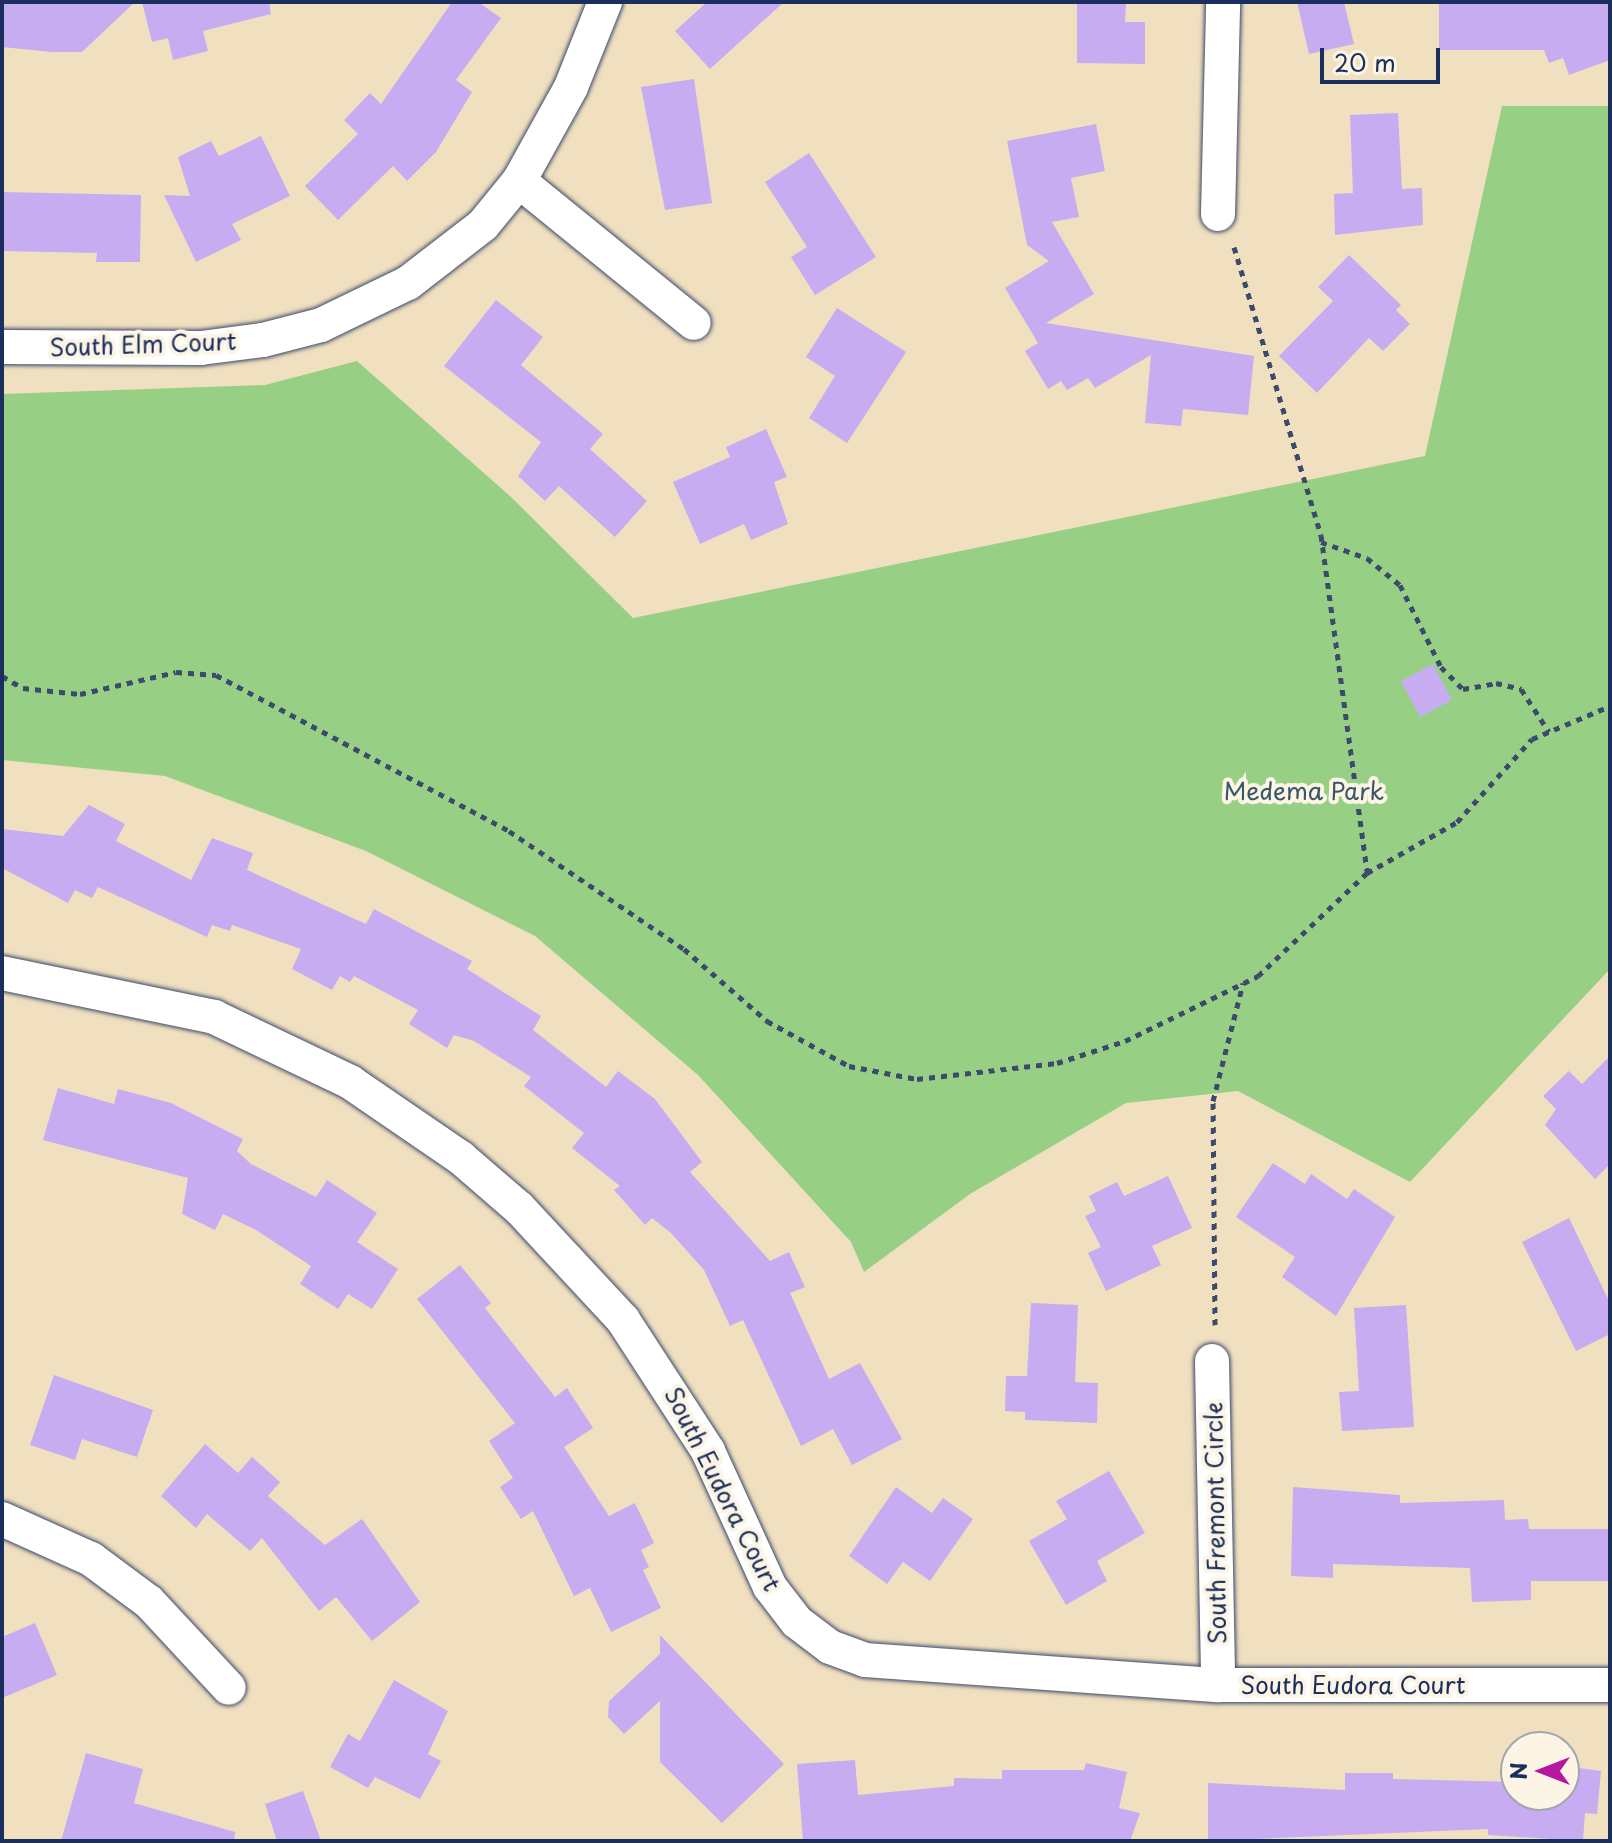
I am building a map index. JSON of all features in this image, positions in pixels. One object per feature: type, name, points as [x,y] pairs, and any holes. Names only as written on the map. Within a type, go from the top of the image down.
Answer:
[{"type":"street","name":"South Elm Court","points":[[2,347],[201,348],[321,325],[408,283],[483,225],[519,181],[571,87],[605,2]]},
{"type":"street","points":[[1218,214],[1223,2]]},
{"type":"street","points":[[519,181],[694,323]]},
{"type":"street","name":"South Eudora Court","points":[[2,973],[214,1017],[350,1082],[461,1158],[519,1208],[623,1320],[708,1451],[770,1587],[830,1647],[865,1660],[1218,1685],[1610,1685]]},
{"type":"street","name":"South Fremont Circle","points":[[1212,1361],[1218,1685]]},
{"type":"street","points":[[2,1519],[91,1559],[149,1602],[229,1688]]},
{"type":"path","points":[[1218,214],[1247,276],[1321,542],[1367,873]]},
{"type":"path","points":[[1321,542],[1367,558],[1400,585],[1441,667],[1463,689],[1521,689],[1549,732]]},
{"type":"path","points":[[2,676],[23,688],[80,694],[176,672],[216,675],[509,831],[684,949],[767,1021],[849,1066],[917,1079],[1057,1063],[1125,1041],[1244,982],[1367,873],[1457,822],[1532,739],[1610,706]]},
{"type":"path","points":[[1212,1361],[1213,1101],[1244,982]]},
{"type":"green space","name":"Medema Park","points":[[1502,106],[1610,106],[1610,969],[1410,1182],[1238,1091],[1126,1103],[970,1194],[864,1272],[851,1242],[698,1075],[535,936],[366,851],[165,776],[2,760],[2,394],[265,385],[357,361],[511,497],[633,618],[1425,456]]},
{"type":"building","points":[[2,2],[135,2],[82,52],[51,52],[2,47]]},
{"type":"building","points":[[142,2],[269,2],[271,14],[203,31],[208,51],[173,60],[168,38],[152,42]]},
{"type":"building","points":[[452,2],[478,2],[501,18],[456,80],[472,92],[436,152],[407,181],[393,166],[338,220],[305,186],[358,134],[344,120],[370,93],[381,104]]},
{"type":"building","points":[[707,2],[784,2],[710,69],[675,31]]},
{"type":"building","points":[[1077,2],[1126,2],[1125,22],[1145,22],[1145,64],[1077,63]]},
{"type":"building","points":[[1297,2],[1344,2],[1354,44],[1309,54]]},
{"type":"building","points":[[1439,2],[1610,2],[1610,60],[1569,75],[1563,58],[1549,63],[1544,50],[1439,50]]},
{"type":"building","points":[[694,79],[712,203],[665,210],[641,87]]},
{"type":"building","points":[[1398,113],[1402,189],[1422,188],[1423,225],[1335,235],[1334,194],[1353,193],[1350,115]]},
{"type":"building","points":[[1096,124],[1105,171],[1071,178],[1079,217],[1052,222],[1094,294],[1046,323],[1254,356],[1248,415],[1183,409],[1181,426],[1145,423],[1151,355],[1095,388],[1088,378],[1067,390],[1061,381],[1048,389],[1025,351],[1038,343],[1005,288],[1049,261],[1027,245],[1007,141]]},
{"type":"building","points":[[261,136],[290,196],[232,224],[241,240],[196,262],[164,195],[190,196],[178,157],[211,141],[219,156]]},
{"type":"building","points":[[809,153],[876,257],[815,295],[791,257],[807,247],[765,182]]},
{"type":"building","points":[[2,192],[141,195],[140,262],[96,262],[97,253],[2,251]]},
{"type":"building","points":[[1349,255],[1401,305],[1396,310],[1410,324],[1383,351],[1369,338],[1317,393],[1279,356],[1333,301],[1318,287]]},
{"type":"building","points":[[496,300],[543,337],[521,365],[603,434],[590,449],[647,501],[615,537],[559,486],[545,501],[518,476],[541,442],[444,366]]},
{"type":"building","points":[[837,308],[906,352],[847,443],[809,418],[835,376],[806,357]]},
{"type":"building","points":[[766,429],[787,477],[774,482],[788,524],[751,540],[744,524],[700,544],[673,482],[730,457],[726,447]]},
{"type":"building","points":[[1433,664],[1452,700],[1420,717],[1401,681]]},
{"type":"building","points":[[89,805],[125,824],[116,841],[191,880],[212,838],[253,853],[247,870],[366,924],[374,909],[472,961],[467,969],[541,1016],[533,1030],[606,1087],[618,1071],[655,1099],[702,1162],[690,1172],[770,1261],[789,1252],[805,1287],[790,1293],[829,1379],[860,1363],[902,1439],[852,1465],[833,1429],[801,1446],[743,1320],[730,1326],[704,1270],[671,1233],[652,1218],[645,1225],[614,1190],[620,1186],[572,1148],[584,1133],[524,1086],[531,1077],[474,1041],[454,1035],[447,1048],[409,1024],[418,1010],[354,976],[350,982],[340,976],[332,990],[292,969],[301,949],[232,925],[230,931],[212,925],[207,937],[98,887],[92,898],[75,890],[68,903],[2,868],[2,829],[63,836]]},
{"type":"building","points":[[1610,1056],[1610,1164],[1595,1179],[1545,1125],[1556,1109],[1543,1096],[1569,1071],[1582,1084]]},
{"type":"building","points":[[58,1088],[114,1104],[118,1089],[171,1103],[243,1139],[237,1151],[251,1164],[316,1197],[327,1180],[377,1213],[357,1242],[398,1269],[372,1309],[348,1294],[338,1309],[300,1284],[311,1266],[256,1230],[223,1214],[215,1230],[182,1214],[188,1178],[43,1140]]},
{"type":"building","points":[[1273,1163],[1305,1184],[1311,1174],[1347,1199],[1354,1189],[1395,1217],[1336,1316],[1282,1277],[1295,1257],[1236,1217]]},
{"type":"building","points":[[1168,1176],[1192,1228],[1152,1246],[1161,1265],[1106,1291],[1088,1253],[1101,1247],[1085,1216],[1096,1211],[1089,1196],[1117,1182],[1124,1196]]},
{"type":"building","points":[[1569,1218],[1610,1303],[1610,1334],[1576,1351],[1522,1242]]},
{"type":"building","points":[[460,1265],[491,1303],[485,1308],[555,1397],[567,1388],[593,1428],[564,1447],[609,1516],[635,1503],[654,1543],[641,1550],[649,1567],[643,1570],[661,1608],[611,1632],[590,1588],[574,1596],[533,1511],[521,1519],[500,1487],[513,1478],[489,1441],[515,1423],[417,1299]]},
{"type":"building","points":[[1031,1303],[1078,1305],[1075,1382],[1098,1383],[1097,1423],[1025,1420],[1025,1412],[1005,1411],[1006,1376],[1027,1376]]},
{"type":"building","points":[[1406,1305],[1414,1427],[1342,1431],[1339,1392],[1359,1391],[1354,1308]]},
{"type":"building","points":[[54,1375],[153,1410],[137,1457],[82,1439],[75,1460],[30,1445]]},
{"type":"building","points":[[205,1444],[238,1473],[252,1457],[280,1482],[268,1496],[325,1545],[362,1519],[420,1602],[372,1641],[336,1597],[319,1611],[262,1538],[250,1551],[207,1514],[196,1528],[161,1496]]},
{"type":"building","points":[[1109,1471],[1145,1533],[1097,1561],[1107,1581],[1066,1605],[1029,1541],[1067,1519],[1056,1501]]},
{"type":"building","points":[[896,1487],[932,1513],[943,1498],[973,1519],[930,1581],[903,1562],[887,1584],[849,1556]]},
{"type":"building","points":[[1293,1487],[1400,1495],[1400,1503],[1504,1500],[1505,1520],[1528,1519],[1529,1529],[1610,1529],[1610,1581],[1531,1581],[1531,1600],[1472,1602],[1470,1568],[1333,1564],[1333,1578],[1291,1576]]},
{"type":"building","points":[[35,1623],[57,1675],[2,1698],[2,1637]]},
{"type":"building","points":[[660,1635],[784,1764],[722,1823],[660,1762],[660,1701],[624,1734],[608,1717],[609,1701],[660,1654]]},
{"type":"building","points":[[394,1680],[448,1711],[428,1754],[441,1761],[420,1799],[375,1777],[368,1788],[330,1767],[348,1734],[360,1741]]},
{"type":"building","points":[[86,1753],[143,1769],[134,1803],[235,1832],[234,1841],[61,1841]]},
{"type":"building","points":[[855,1760],[858,1795],[954,1786],[954,1778],[1002,1779],[1002,1770],[1084,1770],[1086,1763],[1127,1772],[1119,1808],[1140,1813],[1130,1841],[803,1841],[797,1764]]},
{"type":"building","points":[[1580,1768],[1601,1771],[1597,1814],[1585,1813],[1583,1841],[1488,1835],[1488,1829],[1208,1841],[1208,1783],[1345,1790],[1345,1773],[1393,1773],[1393,1779],[1500,1782],[1500,1811],[1580,1811]]},
{"type":"building","points":[[303,1791],[321,1841],[277,1841],[265,1804]]}]
